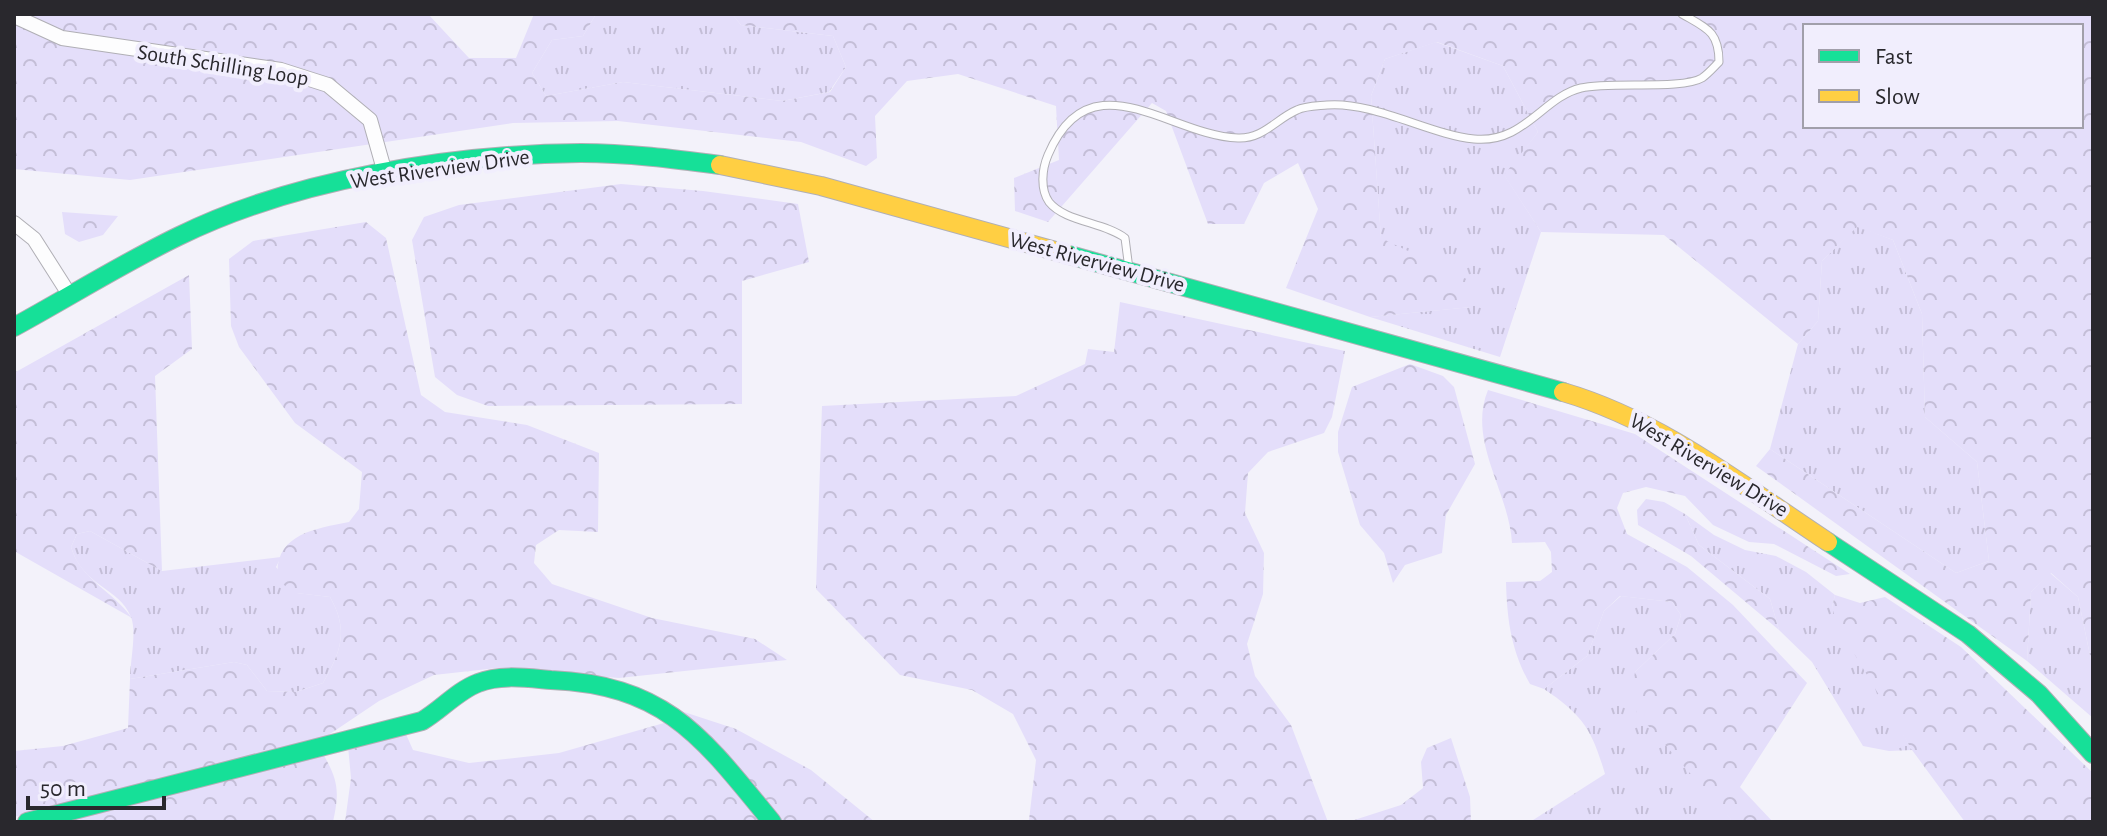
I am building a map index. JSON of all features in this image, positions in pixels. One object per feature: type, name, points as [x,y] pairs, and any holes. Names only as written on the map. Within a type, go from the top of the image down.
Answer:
[{"type":"street","name":"South Schilling Loop","points":[[14,16],[62,38],[281,70],[328,85],[370,120],[385,173]]},
{"type":"street","name":"West Riverview Drive","points":[[14,327],[69,294],[199,227],[279,198],[385,173],[488,158],[581,153],[649,156],[726,166],[821,186],[1604,404],[1649,424],[1968,634],[2039,694],[2093,754]]},
{"type":"street","points":[[14,223],[34,239],[69,294]]},
{"type":"street","points":[[27,822],[422,721],[446,708],[473,685],[492,679],[556,679],[626,687],[673,713],[703,739],[772,822]]},
{"type":"lane","points":[[1129,271],[1125,238],[1111,227],[1070,215],[1051,204],[1044,191],[1044,165],[1055,137],[1075,117],[1091,109],[1127,105],[1204,132],[1243,139],[1262,134],[1299,108],[1331,104],[1407,119],[1474,139],[1501,137],[1577,89],[1700,80],[1719,62],[1719,43],[1710,30],[1682,14]]},
{"type":"green space","points":[[14,14],[428,14],[469,58],[516,58],[534,14],[596,14],[583,36],[552,40],[532,73],[546,96],[623,82],[782,101],[830,92],[846,67],[833,36],[741,25],[732,14],[2093,14],[2093,670],[2078,597],[2051,573],[2031,592],[2027,661],[1756,466],[1770,449],[1956,573],[1989,561],[1977,462],[1925,417],[1922,314],[1893,240],[1857,227],[1822,261],[1818,321],[1798,344],[1664,235],[1541,232],[1504,175],[1538,132],[1503,66],[1437,42],[1385,59],[1371,96],[1381,238],[1481,286],[1472,307],[1370,317],[1286,288],[1318,209],[1298,163],[1264,183],[1244,224],[1208,224],[1166,111],[1152,103],[1048,222],[1015,211],[1014,178],[1059,160],[1056,106],[958,74],[907,81],[875,116],[877,158],[866,166],[801,142],[618,121],[513,123],[130,180],[14,169]]},
{"type":"green space","points":[[596,14],[732,14],[741,25],[833,36],[846,67],[829,92],[782,101],[623,82],[546,96],[532,73],[552,40],[583,36]]},
{"type":"green space","points":[[1436,42],[1503,66],[1538,132],[1505,176],[1541,232],[1500,357],[1370,317],[1471,307],[1381,239],[1371,96],[1385,59]]},
{"type":"green space","points":[[621,184],[798,204],[809,262],[742,281],[742,404],[488,406],[457,395],[435,377],[412,240],[424,217],[459,205]]},
{"type":"green space","points":[[62,212],[118,216],[103,235],[79,242],[65,234]]},
{"type":"green space","points":[[366,222],[386,238],[421,395],[445,412],[527,425],[599,453],[598,532],[559,530],[536,545],[534,563],[552,584],[652,618],[755,639],[787,660],[619,678],[497,668],[434,675],[379,701],[324,738],[14,817],[14,751],[63,746],[128,728],[130,679],[234,662],[247,665],[267,691],[296,692],[323,683],[340,641],[336,609],[330,597],[296,593],[278,581],[278,566],[288,544],[298,537],[349,522],[359,509],[362,472],[295,423],[239,347],[231,326],[229,259],[253,241]]},
{"type":"green space","points":[[1857,226],[1893,240],[1922,314],[1925,417],[1977,462],[1989,561],[1956,573],[1770,449],[1798,344],[1818,321],[1822,261]]},
{"type":"green space","points":[[189,275],[192,349],[155,376],[162,571],[90,531],[77,534],[71,547],[89,577],[132,618],[14,551],[14,373]]},
{"type":"green space","points":[[1120,302],[1345,351],[1332,417],[1324,433],[1268,452],[1248,473],[1245,513],[1264,553],[1263,594],[1247,644],[1255,676],[1291,725],[1328,822],[1029,820],[1036,760],[1013,714],[972,690],[900,675],[816,589],[822,406],[1016,396],[1085,364],[1088,349],[1114,352]]},
{"type":"green space","points":[[1410,364],[1443,376],[1454,387],[1475,464],[1446,515],[1442,553],[1405,565],[1393,583],[1384,553],[1360,525],[1338,452],[1338,432],[1352,387]]},
{"type":"green space","points":[[1488,390],[1635,434],[1850,574],[1836,576],[1774,544],[1749,542],[1713,525],[1685,496],[1646,487],[1623,493],[1617,508],[1627,534],[1687,567],[1733,605],[1807,683],[1740,787],[1773,822],[1733,822],[1637,713],[1632,689],[1635,672],[1675,634],[1681,615],[1672,602],[1620,596],[1604,611],[1587,656],[1544,689],[1530,684],[1511,634],[1506,582],[1540,581],[1552,572],[1551,552],[1545,542],[1512,543],[1482,428]]},
{"type":"green space","points":[[1646,499],[1664,502],[1685,514],[1699,545],[1770,599],[1779,630],[1691,556],[1638,525],[1637,510]]},
{"type":"green space","points":[[1685,514],[1714,535],[1745,550],[1776,556],[1806,572],[1835,595],[1832,607],[1912,750],[1889,751],[1863,746],[1812,662],[1779,630],[1770,599],[1699,545]]},
{"type":"green space","points":[[90,531],[162,571],[281,557],[276,567],[297,593],[330,597],[336,609],[340,641],[323,683],[296,692],[267,691],[247,665],[234,662],[130,679],[131,617],[118,599],[84,571],[71,547],[77,534]]},
{"type":"green space","points":[[2050,573],[2078,597],[2093,670],[2093,718],[2027,661],[2031,592]]},
{"type":"green space","points":[[1835,595],[1860,603],[1885,597],[1961,647],[2093,773],[2093,822],[1965,822],[1912,750],[1837,625],[1832,607]]},
{"type":"green space","points":[[1621,596],[1672,602],[1681,615],[1675,634],[1635,672],[1708,790],[1733,822],[1530,822],[1605,774],[1584,725],[1568,707],[1544,689],[1587,656],[1604,611]]},
{"type":"green space","points":[[681,711],[736,729],[811,770],[875,822],[779,822]]},
{"type":"green space","points":[[671,721],[698,741],[764,822],[345,822],[351,778],[348,746],[405,732],[413,750],[469,763],[559,753]]},
{"type":"green space","points":[[1451,738],[1470,797],[1471,822],[1348,822],[1401,805],[1423,788],[1421,762],[1427,748]]},
{"type":"green space","points":[[322,752],[336,786],[333,822],[58,822]]},
{"type":"traffic: fast","points":[[14,327],[179,236],[224,216],[323,185],[428,165],[531,155],[616,154],[720,165]]},
{"type":"traffic: fast","points":[[1066,254],[1563,392]]},
{"type":"traffic: fast","points":[[1828,542],[1968,634],[2039,694],[2093,754]]},
{"type":"traffic: fast","points":[[27,822],[422,721],[470,686],[495,678],[514,677],[591,684],[625,692],[654,705],[702,741],[772,822]]},
{"type":"traffic: slow","points":[[720,165],[821,186],[1066,254]]},
{"type":"traffic: slow","points":[[1563,392],[1599,404],[1668,437],[1828,542]]}]
